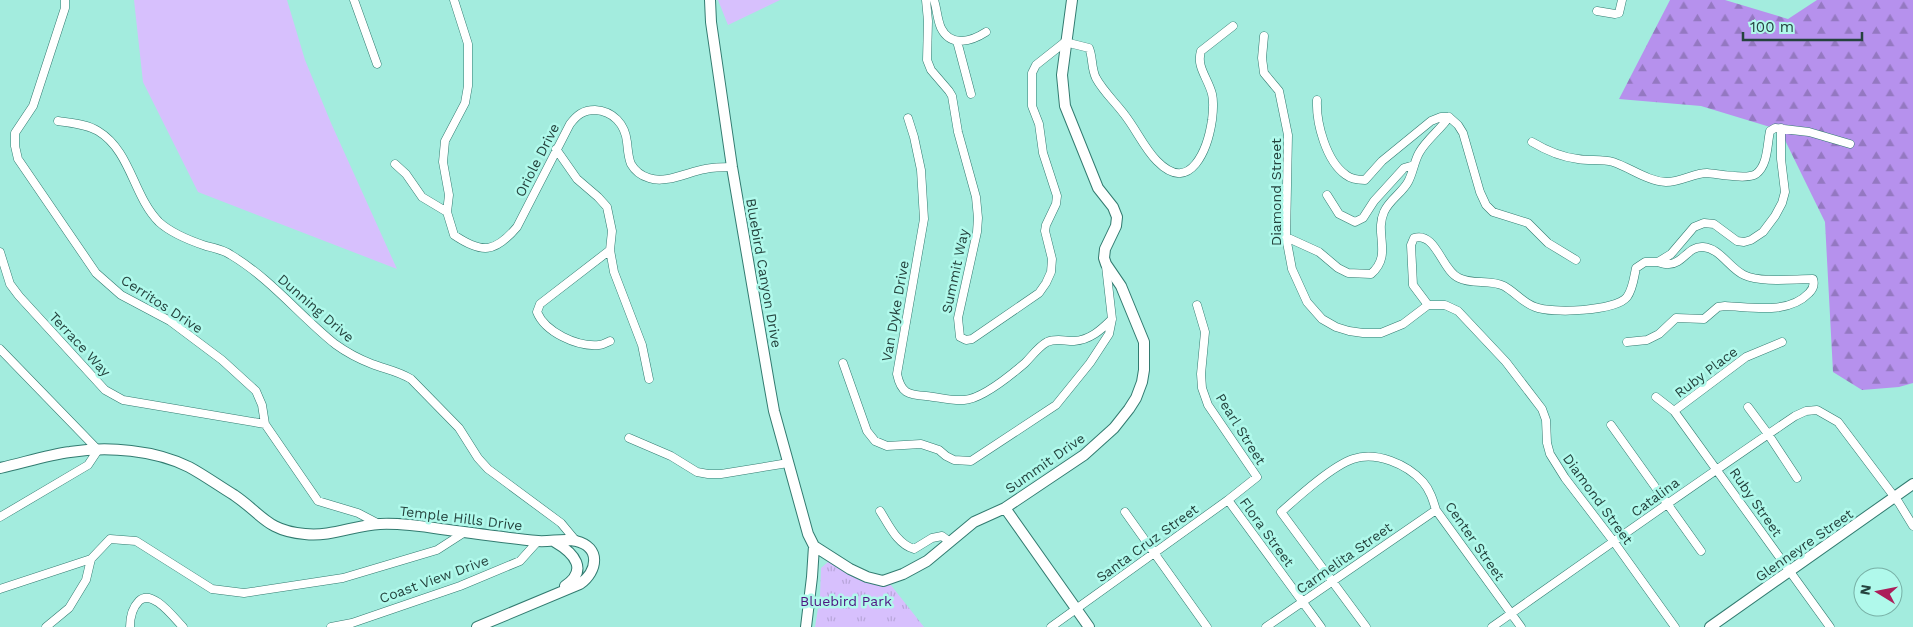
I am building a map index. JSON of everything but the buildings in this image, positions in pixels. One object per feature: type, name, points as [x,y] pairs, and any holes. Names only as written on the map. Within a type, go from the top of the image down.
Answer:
[{"type":"street","name":"Cerritos Drive","points":[[65,0],[65,8],[33,106],[15,133],[18,159],[96,273],[120,295],[170,320],[222,360],[256,390],[262,405],[265,424],[318,501],[358,513],[379,524]]},
{"type":"street","points":[[354,0],[377,64]]},
{"type":"street","name":"Oriole Drive","points":[[454,0],[468,44],[468,86],[465,103],[445,141],[443,162],[449,195],[447,212],[454,236],[469,246],[483,249],[494,248],[508,238],[517,227],[570,124],[578,114],[591,110],[613,115],[624,129],[628,155],[632,166],[640,175],[651,179],[664,179],[708,168],[732,167]]},
{"type":"street","name":"Bluebird Canyon Drive","points":[[710,0],[711,22],[732,167],[774,411],[808,534],[814,546]]},
{"type":"street","name":"Summit Way","points":[[926,0],[928,21],[927,60],[931,70],[950,91],[952,96],[958,132],[978,208],[977,232],[958,318],[960,337],[966,340],[972,340],[1039,292],[1051,272],[1052,259],[1045,231],[1056,204],[1057,196],[1042,152],[1039,124],[1032,106],[1032,73],[1036,65],[1066,42]]},
{"type":"street","points":[[934,0],[941,27],[947,36],[957,41],[975,39],[986,32]]},
{"type":"street","points":[[843,363],[867,431],[875,441],[887,446],[921,444],[939,450],[954,460],[966,462],[983,454],[1056,405],[1070,390],[1109,334],[1112,319],[1104,249],[1116,226],[1117,217],[1114,207],[1095,182],[1065,106],[1062,75],[1072,0]]},
{"type":"street","points":[[1596,11],[1615,14],[1621,10],[1622,0]]},
{"type":"street","points":[[1066,42],[1084,45],[1089,48],[1096,78],[1105,91],[1125,114],[1156,160],[1168,170],[1178,172],[1187,171],[1195,165],[1202,156],[1208,141],[1213,103],[1212,93],[1199,63],[1201,50],[1233,26]]},
{"type":"street","name":"Diamond Street","points":[[1264,36],[1262,58],[1264,73],[1279,91],[1288,135],[1286,237],[1292,269],[1306,302],[1322,318],[1336,327],[1349,331],[1381,333],[1403,324],[1428,305],[1445,304],[1458,311],[1512,370],[1542,409],[1546,420],[1547,443],[1550,454],[1565,478],[1675,627]]},
{"type":"street","points":[[957,41],[971,94]]},
{"type":"street","points":[[1317,100],[1316,117],[1332,156],[1340,170],[1358,180],[1365,180],[1369,177],[1382,161],[1431,121],[1441,117],[1449,117],[1458,125],[1463,133],[1480,192],[1486,205],[1493,212],[1528,223],[1548,243],[1576,260]]},
{"type":"street","points":[[1286,237],[1319,252],[1338,268],[1348,273],[1371,274],[1379,268],[1382,260],[1381,221],[1384,211],[1408,183],[1420,151],[1449,117]]},
{"type":"street","name":"Van Dyke Drive","points":[[908,118],[921,170],[924,219],[896,374],[899,384],[905,392],[952,400],[975,399],[1024,363],[1045,343],[1055,340],[1074,341],[1092,336],[1112,319]]},
{"type":"street","name":"Dunning Drive","points":[[58,121],[91,128],[109,140],[126,163],[149,210],[170,230],[201,244],[228,253],[252,267],[336,344],[356,357],[411,379],[459,428],[478,458],[488,469],[561,523],[576,541]]},
{"type":"street","points":[[1532,142],[1549,152],[1564,157],[1612,162],[1644,176],[1665,182],[1676,181],[1702,173],[1746,178],[1756,174],[1763,167],[1770,132],[1775,128],[1809,132],[1850,144]]},
{"type":"street","points":[[1658,262],[1671,254],[1694,227],[1704,223],[1714,224],[1737,241],[1751,240],[1763,232],[1775,216],[1785,192],[1781,159],[1782,128]]},
{"type":"street","points":[[556,149],[577,179],[607,207],[612,231],[610,250],[614,272],[642,345],[649,379]]},
{"type":"street","points":[[395,164],[406,174],[422,197],[447,212]]},
{"type":"street","points":[[1327,195],[1339,214],[1354,222],[1363,218],[1374,201],[1404,168],[1414,165]]},
{"type":"street","points":[[1428,305],[1413,285],[1411,245],[1414,238],[1418,236],[1433,245],[1451,273],[1459,279],[1503,286],[1537,308],[1560,311],[1583,310],[1611,305],[1626,298],[1631,288],[1636,268],[1645,262],[1669,264],[1676,262],[1695,248],[1702,247],[1712,249],[1744,275],[1764,279],[1813,279],[1813,289],[1802,300],[1774,308],[1718,307],[1704,319],[1676,318],[1659,334],[1647,340],[1627,342]]},
{"type":"street","points":[[610,250],[540,304],[537,312],[540,321],[563,336],[575,341],[600,345],[610,340]]},
{"type":"street","name":"Terrace Way","points":[[0,252],[10,284],[18,296],[105,390],[123,400],[265,424]]},
{"type":"street","name":"Summit Drive","points":[[814,546],[850,569],[867,577],[883,581],[903,574],[927,561],[974,522],[1005,508],[1084,454],[1114,428],[1129,409],[1139,390],[1144,370],[1144,342],[1121,286],[1106,264]]},
{"type":"street","name":"Pearl Street","points":[[1197,306],[1205,332],[1201,374],[1202,388],[1208,405],[1257,477]]},
{"type":"street","name":"Ruby Place","points":[[1674,411],[1746,357],[1782,342]]},
{"type":"street","points":[[0,349],[98,450],[88,465],[0,517]]},
{"type":"street","name":"Ruby Street","points":[[1656,397],[1674,411],[1830,627]]},
{"type":"street","points":[[1748,407],[1797,478]]},
{"type":"street","name":"Catalina","points":[[1492,627],[1716,468],[1795,416],[1806,411],[1817,410],[1838,422],[1894,497]]},
{"type":"street","points":[[1611,425],[1701,551]]},
{"type":"street","points":[[629,438],[672,456],[697,472],[708,474],[721,474],[788,463]]},
{"type":"street","name":"Temple Hills Drive","points":[[0,468],[70,452],[98,450],[139,453],[164,458],[188,467],[237,497],[271,526],[288,532],[307,535],[326,534],[379,524],[406,524],[538,541],[576,541]]},
{"type":"street","name":"Center Street","points":[[1333,581],[1281,512],[1332,471],[1353,459],[1373,457],[1392,461],[1409,470],[1423,482],[1432,496],[1436,510],[1521,627]]},
{"type":"street","name":"Santa Cruz Street","points":[[1051,627],[1228,500],[1257,477]]},
{"type":"street","name":"Glenneyre Street","points":[[1710,627],[1913,484]]},
{"type":"street","points":[[1894,497],[1913,526]]},
{"type":"street","name":"Flora Street","points":[[1228,500],[1321,627]]},
{"type":"street","points":[[1005,508],[1089,627]]},
{"type":"street","name":"Carmelita Street","points":[[1266,627],[1436,510]]},
{"type":"street","points":[[880,511],[900,541],[907,546],[914,549],[932,538],[942,536],[950,542]]},
{"type":"street","points":[[1125,512],[1207,627]]},
{"type":"street","points":[[559,592],[572,582],[577,569],[575,557],[571,552],[555,542],[561,529],[561,523]]},
{"type":"street","points":[[0,589],[91,559],[110,539],[136,541],[212,589],[244,593],[343,578],[437,550],[465,532]]},
{"type":"street","name":"Coast View Drive","points":[[331,627],[352,623],[460,586],[520,561],[538,541]]},
{"type":"street","points":[[477,627],[580,584],[592,572],[594,566],[593,554],[590,549],[576,541]]},
{"type":"street","points":[[806,627],[814,546]]},
{"type":"street","points":[[46,627],[70,608],[86,580],[91,559]]},
{"type":"street","points":[[1333,581],[1366,627]]},
{"type":"street","points":[[130,627],[130,617],[137,603],[142,598],[150,598],[157,601],[183,627]]},
{"type":"green space","points":[[134,0],[287,0],[305,60],[331,123],[397,269],[198,192],[143,82]]},
{"type":"green space","points":[[718,0],[780,0],[728,25]]},
{"type":"green space","points":[[1670,0],[1725,0],[1788,19],[1817,0],[1913,0],[1913,383],[1899,387],[1862,390],[1833,372],[1825,222],[1780,130],[1701,106],[1619,99]]},
{"type":"green space","name":"Bluebird Park","points":[[828,562],[890,584],[924,627],[815,627],[820,596],[821,568]]}]
